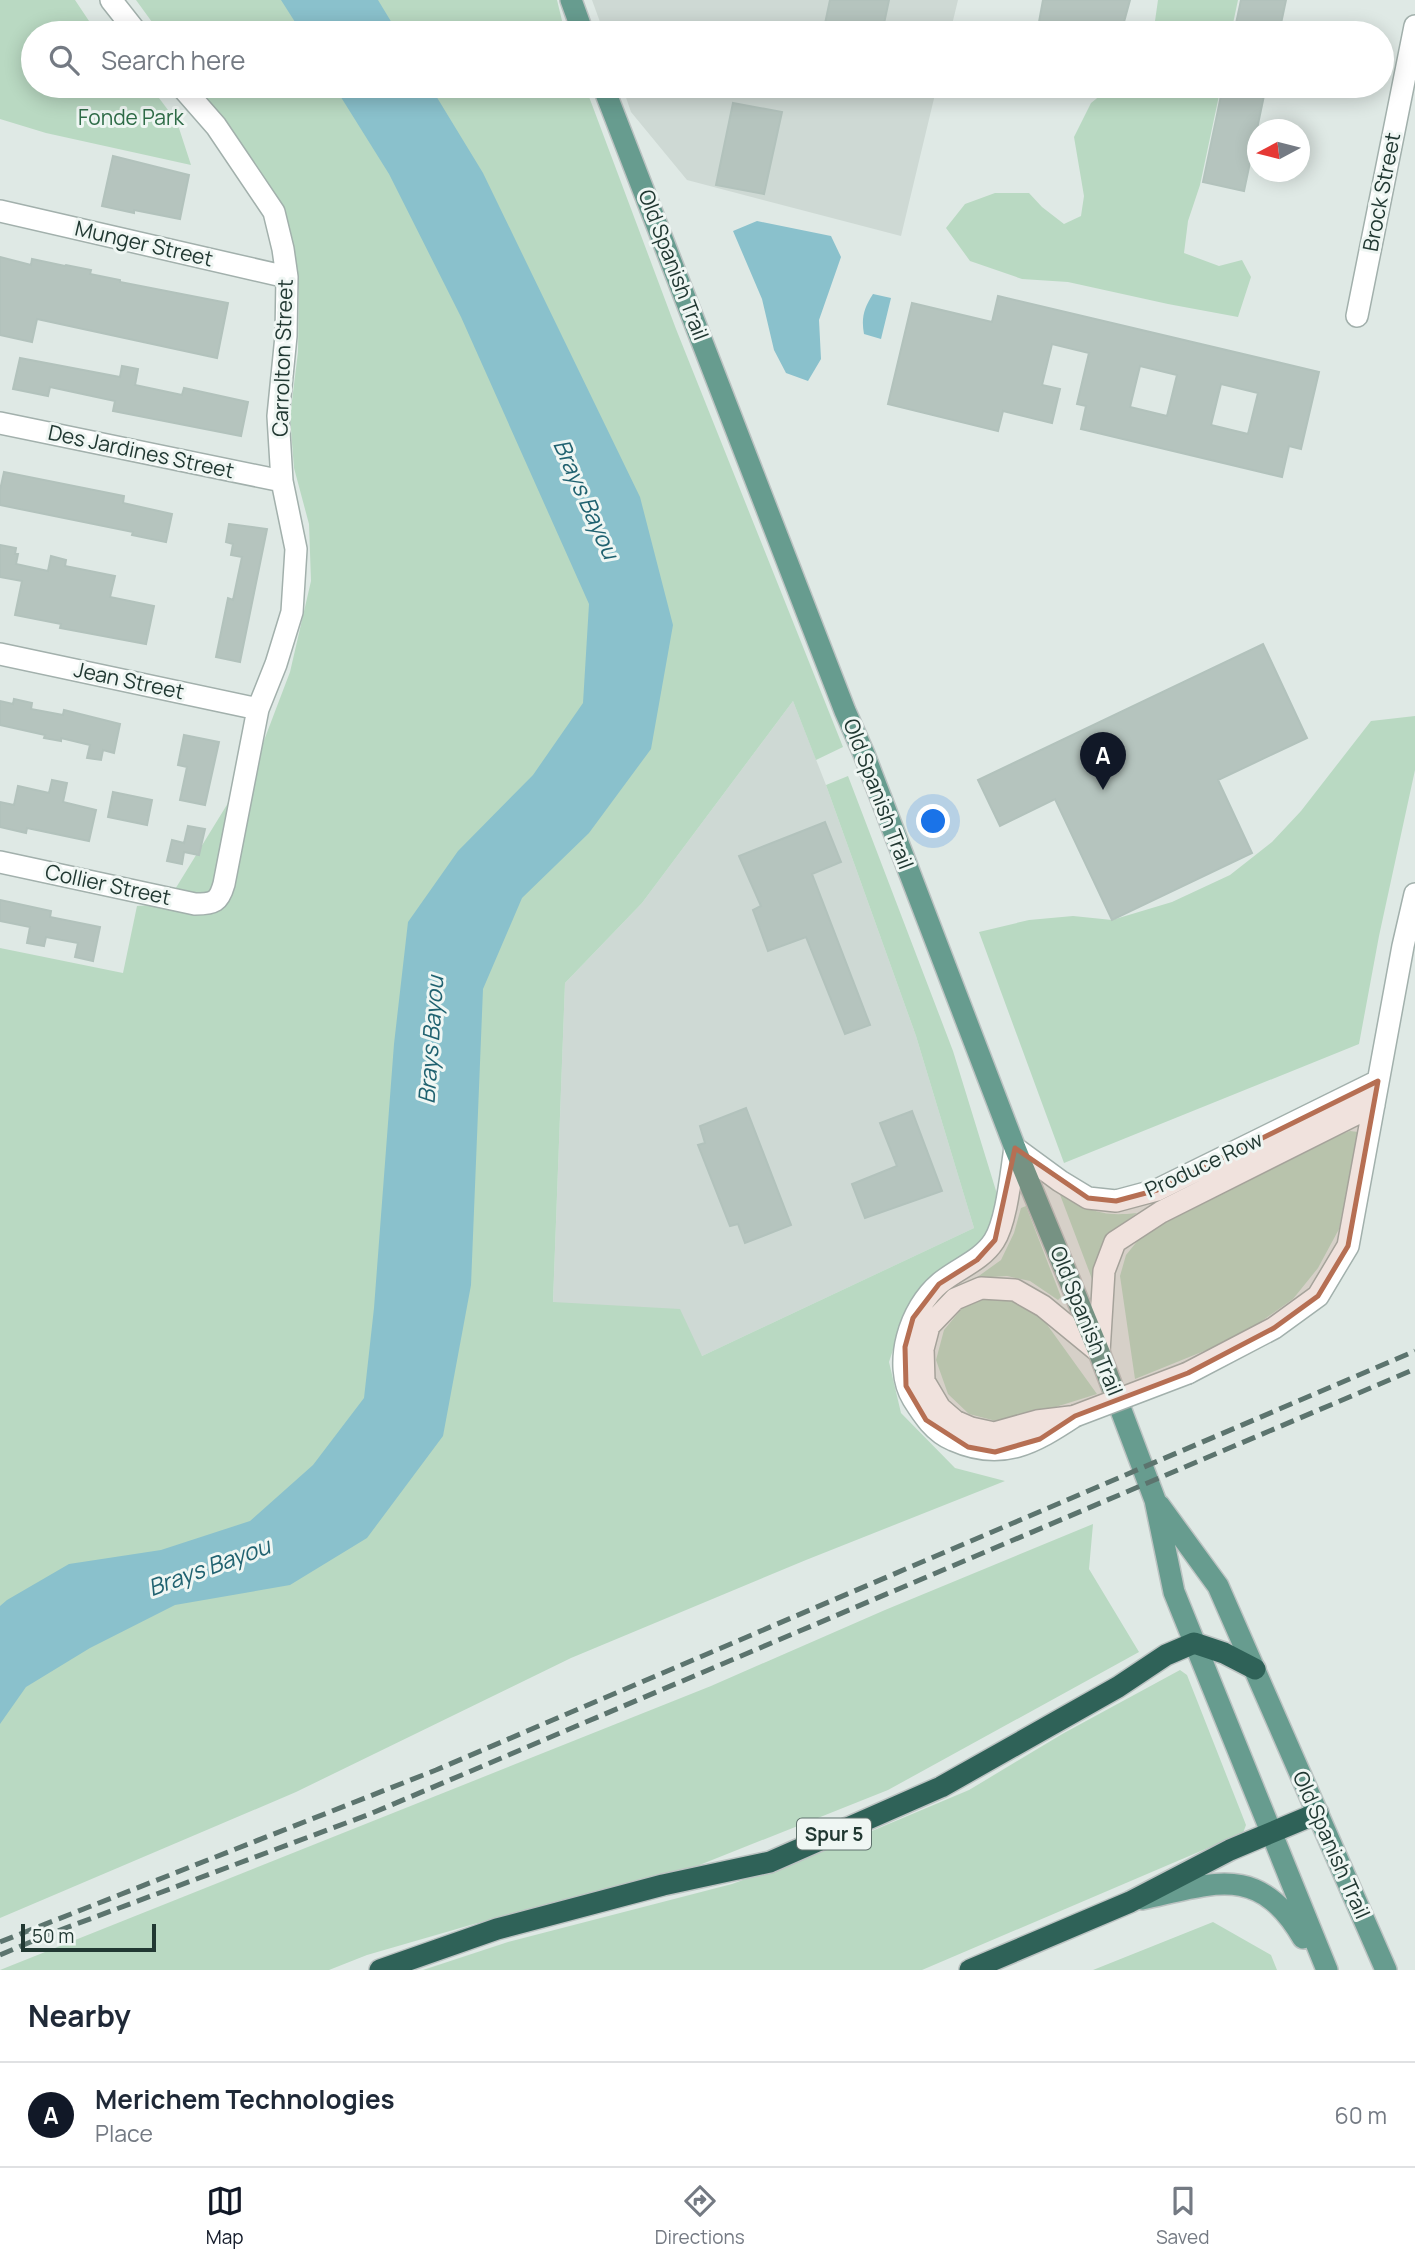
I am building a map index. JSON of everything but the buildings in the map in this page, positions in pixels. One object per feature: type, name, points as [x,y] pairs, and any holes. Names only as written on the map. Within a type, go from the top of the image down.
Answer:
[{"type":"highway","points":[[1194,1643],[1224,1653],[1255,1669]]},
{"type":"highway","name":"Spur 5","points":[[380,1970],[497,1929],[663,1885],[771,1862],[941,1787],[1118,1687],[1166,1655],[1194,1643]]},
{"type":"highway","points":[[970,1970],[1130,1902],[1230,1850],[1318,1814]]},
{"type":"main road","points":[[571,0],[579,21]]},
{"type":"main road","name":"Old Spanish Trail","points":[[608,98],[1015,1148],[1099,1352],[1156,1500],[1174,1591],[1327,1970]]},
{"type":"main road","name":"Old Spanish Trail","points":[[1156,1500],[1218,1586],[1386,1970]]},
{"type":"main road","points":[[1130,1902],[1207,1884],[1242,1886],[1271,1899],[1291,1919],[1303,1937],[1317,1970]]},
{"type":"street","points":[[111,0],[128,21]]},
{"type":"street","name":"Brock Street","points":[[1357,316],[1415,26]]},
{"type":"street","name":"Carrolton Street","points":[[192,98],[216,126],[274,212],[284,249],[287,276],[286,336],[278,416],[282,481],[296,549],[292,612],[276,664],[258,709],[224,884],[216,901]]},
{"type":"street","name":"Munger Street","points":[[0,211],[287,276]]},
{"type":"street","name":"Des Jardines Street","points":[[0,423],[282,481]]},
{"type":"street","name":"Jean Street","points":[[0,654],[258,709]]},
{"type":"street","name":"Collier Street","points":[[0,862],[195,904],[216,901]]},
{"type":"street","points":[[1015,1148],[1006,1204],[995,1240],[977,1260],[939,1284],[913,1318],[905,1348],[906,1386],[926,1420],[947,1438],[968,1447],[996,1451],[1040,1439],[1075,1416],[1188,1373],[1273,1328],[1318,1296],[1348,1246],[1415,894]]},
{"type":"street","name":"Produce Row","points":[[1015,1148],[1088,1198],[1116,1201],[1157,1191],[1378,1081]]},
{"type":"street","name":"Produce Row","points":[[1099,1352],[1104,1271],[1115,1242],[1161,1212],[1374,1105]]},
{"type":"street","points":[[1075,1416],[1037,1421],[994,1433],[955,1421],[940,1408],[924,1381],[923,1349],[929,1326],[955,1299],[981,1288],[1016,1290],[1043,1306],[1099,1352]]},
{"type":"highlighted area","points":[[1378,1081],[1348,1246],[1318,1296],[1274,1328],[1188,1373],[1075,1416],[1040,1439],[995,1452],[968,1447],[926,1420],[906,1386],[905,1347],[913,1318],[939,1284],[977,1260],[995,1240],[1015,1148],[1088,1198],[1116,1201],[1157,1190]]},
{"type":"shaded area","points":[[592,0],[958,0],[953,21],[600,21]]},
{"type":"shaded area","points":[[626,98],[934,98],[901,236],[687,180],[631,112]]},
{"type":"shaded area","points":[[793,701],[916,1036],[974,1228],[702,1356],[553,1303],[565,983],[642,903]]},
{"type":"green space","name":"Fonde Park","points":[[0,0],[75,0],[89,21],[21,21],[21,98],[159,98],[177,122],[191,165],[46,133],[0,119]]},
{"type":"green space","points":[[136,0],[557,0],[562,21],[151,21]]},
{"type":"green space","points":[[1158,0],[1238,0],[1234,21],[1155,21]]},
{"type":"green space","points":[[207,98],[589,98],[676,329],[843,747],[816,760],[793,701],[642,903],[565,983],[553,1302],[680,1309],[702,1356],[974,1228],[916,1036],[826,785],[848,776],[953,1051],[997,1194],[997,1224],[970,1260],[930,1277],[903,1319],[889,1362],[901,1413],[955,1468],[1005,1481],[571,1658],[296,1792],[0,1918],[0,948],[123,973],[137,906],[166,904],[260,751],[290,672],[311,581],[309,524],[294,468],[290,417],[298,352],[299,291],[295,256],[285,219],[258,168]]},
{"type":"green space","points":[[1097,98],[1218,98],[1200,185],[1188,221],[1184,253],[1219,266],[1242,260],[1251,277],[1238,317],[1068,282],[1022,279],[970,261],[946,228],[965,204],[995,193],[1029,193],[1064,224],[1081,216],[1084,196],[1074,137],[1091,103]]},
{"type":"green space","points":[[1415,716],[1415,770],[1359,1044],[1064,1163],[979,932],[1029,920],[1073,916],[1112,920],[1172,902],[1230,875],[1272,842],[1301,811],[1371,721]]},
{"type":"green space","points":[[1350,1131],[1358,1132],[1339,1229],[1318,1268],[1293,1299],[1259,1323],[1209,1349],[1135,1379],[1120,1276],[1126,1255],[1139,1239],[1154,1228]]},
{"type":"green space","points":[[1059,1192],[1096,1211],[1114,1214],[1137,1213],[1113,1231],[1101,1254],[1097,1279],[1092,1279]]},
{"type":"green space","points":[[1026,1206],[1061,1297],[1058,1300],[1030,1281],[1007,1276],[976,1278],[1001,1260],[1014,1233],[1021,1208]]},
{"type":"green space","points":[[990,1297],[1017,1299],[1043,1319],[1097,1394],[1030,1415],[996,1421],[969,1414],[948,1394],[936,1360],[944,1330],[963,1307]]},
{"type":"green space","points":[[1093,1524],[1089,1569],[1139,1652],[888,1790],[682,1872],[474,1924],[367,1955],[329,1970],[0,1970],[711,1686]]},
{"type":"green space","points":[[1180,1670],[1187,1675],[1246,1825],[1243,1833],[922,1970],[423,1970],[508,1942],[732,1884],[841,1844],[969,1790],[1064,1733]]},
{"type":"green space","points":[[1213,1922],[1271,1955],[1277,1970],[1093,1970]]},
{"type":"water","points":[[281,0],[378,0],[391,21],[294,21]]},
{"type":"water","name":"Brays Bayou","points":[[342,98],[437,98],[483,173],[640,497],[673,625],[651,749],[589,833],[522,898],[483,989],[471,1285],[443,1436],[367,1538],[290,1585],[175,1605],[90,1648],[26,1687],[0,1724],[0,1606],[69,1564],[161,1550],[250,1521],[313,1465],[364,1398],[374,1308],[394,1044],[408,922],[458,851],[533,775],[583,703],[589,604],[461,317],[389,174]]},
{"type":"water","points":[[757,221],[831,236],[841,257],[819,320],[821,359],[808,381],[786,373],[774,350],[762,299],[733,231]]},
{"type":"water","points":[[873,294],[891,298],[881,339],[864,334],[864,313]]},
{"type":"railway","points":[[0,1942],[436,1770],[1415,1351]]},
{"type":"railway","points":[[0,1955],[370,1814],[1415,1369]]},
{"type":"place","name":"Merichem Technologies","points":[[1103,790]]}]
